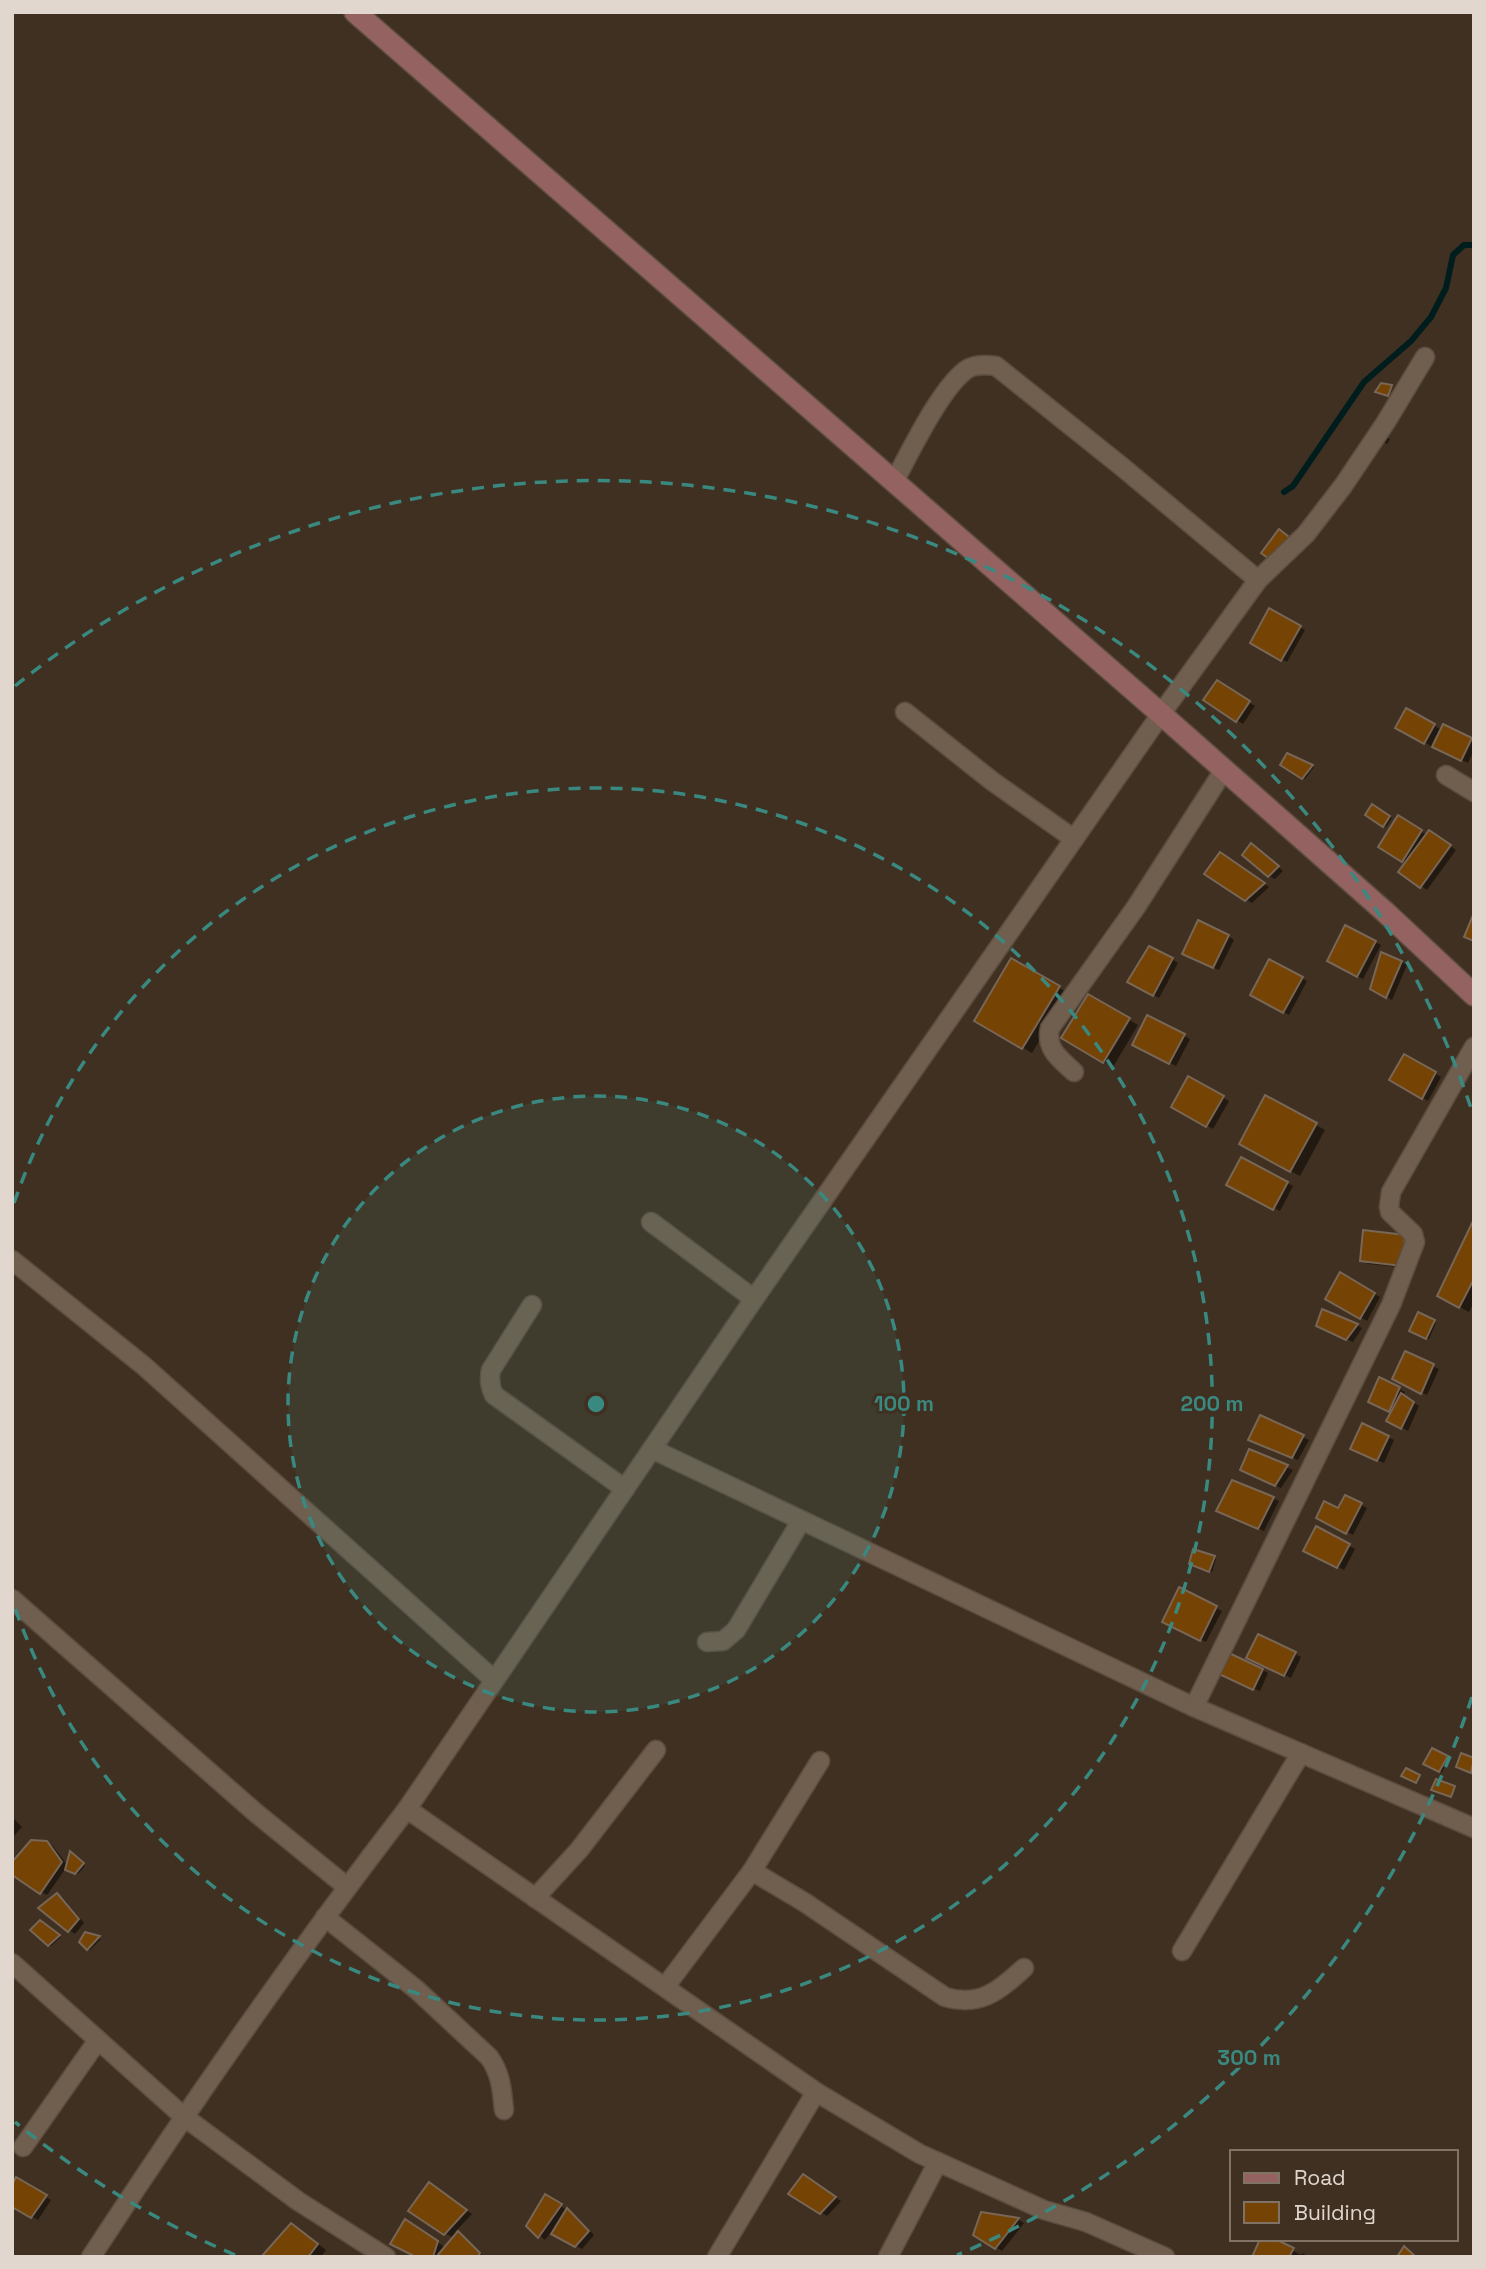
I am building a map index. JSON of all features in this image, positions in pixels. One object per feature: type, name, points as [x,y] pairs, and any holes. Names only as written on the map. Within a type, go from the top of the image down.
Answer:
[{"type":"street","points":[[355,12],[1161,714],[1384,911],[1474,995]]},
{"type":"street","points":[[91,2257],[183,2116],[325,1917],[407,1809],[754,1299],[1161,714],[1258,580],[1306,534],[1343,486],[1425,357]]},
{"type":"street","points":[[894,482],[932,413],[956,379],[977,365],[996,366],[1258,580]]},
{"type":"street","points":[[905,712],[992,781],[1074,839]]},
{"type":"street","points":[[1074,1072],[1051,1049],[1048,1042],[1050,1028],[1136,907],[1224,770]]},
{"type":"street","points":[[1446,775],[1474,792]]},
{"type":"street","points":[[1194,1707],[1391,1305],[1415,1242],[1413,1234],[1390,1212],[1391,1192],[1474,1047]]},
{"type":"street","points":[[651,1222],[754,1299]]},
{"type":"street","points":[[12,1260],[144,1366],[493,1679]]},
{"type":"street","points":[[532,1305],[491,1370],[489,1377],[494,1395],[625,1489]]},
{"type":"street","points":[[652,1449],[1194,1707],[1474,1828]]},
{"type":"street","points":[[707,1642],[723,1641],[736,1630],[801,1521]]},
{"type":"street","points":[[12,1599],[256,1813],[347,1887]]},
{"type":"street","points":[[535,1898],[579,1850],[656,1750]]},
{"type":"street","points":[[1182,1951],[1301,1753]]},
{"type":"street","points":[[665,1987],[752,1871],[820,1762]]},
{"type":"street","points":[[407,1809],[816,2092],[920,2154],[1044,2210],[1086,2222],[1165,2257]]},
{"type":"street","points":[[752,1871],[804,1902],[944,1997],[958,2001],[986,1997],[1000,1990],[1024,1968]]},
{"type":"street","points":[[325,1917],[417,1990],[489,2057],[500,2080],[505,2110]]},
{"type":"street","points":[[12,1963],[183,2116],[298,2201],[386,2257]]},
{"type":"street","points":[[23,2147],[98,2040]]},
{"type":"street","points":[[717,2257],[816,2092]]},
{"type":"street","points":[[888,2257],[938,2162]]},
{"type":"building","points":[[1381,383],[1392,385],[1388,396],[1375,392]]},
{"type":"building","points":[[1279,529],[1289,537],[1272,561],[1261,553]]},
{"type":"building","points":[[1269,608],[1301,626],[1281,661],[1250,643]]},
{"type":"building","points":[[1217,680],[1250,701],[1236,722],[1203,700]]},
{"type":"building","points":[[1406,708],[1435,724],[1424,744],[1395,728]]},
{"type":"building","points":[[1443,724],[1472,738],[1461,761],[1432,747]]},
{"type":"building","points":[[1287,753],[1313,765],[1302,779],[1280,765]]},
{"type":"building","points":[[1372,804],[1390,816],[1383,827],[1365,815]]},
{"type":"building","points":[[1398,815],[1422,830],[1402,862],[1378,847]]},
{"type":"building","points":[[1429,830],[1451,845],[1420,888],[1398,872]]},
{"type":"building","points":[[1251,843],[1279,866],[1268,877],[1242,855]]},
{"type":"building","points":[[1220,852],[1265,883],[1245,901],[1204,874]]},
{"type":"building","points":[[1474,913],[1474,941],[1464,937]]},
{"type":"building","points":[[1198,920],[1229,935],[1213,968],[1182,954]]},
{"type":"building","points":[[1345,925],[1376,941],[1357,977],[1327,961]]},
{"type":"building","points":[[1149,946],[1173,958],[1153,996],[1127,982]]},
{"type":"building","points":[[1381,952],[1402,961],[1386,998],[1370,989]]},
{"type":"building","points":[[1011,958],[1060,986],[1022,1049],[974,1021]]},
{"type":"building","points":[[1269,959],[1303,977],[1283,1013],[1250,995]]},
{"type":"building","points":[[1088,994],[1130,1018],[1103,1063],[1061,1038]]},
{"type":"building","points":[[1147,1015],[1185,1034],[1169,1064],[1132,1045]]},
{"type":"building","points":[[1404,1054],[1436,1072],[1422,1099],[1389,1080]]},
{"type":"building","points":[[1188,1076],[1224,1096],[1206,1127],[1171,1107]]},
{"type":"building","points":[[1265,1095],[1317,1123],[1290,1172],[1239,1144]]},
{"type":"building","points":[[1241,1157],[1288,1182],[1273,1210],[1226,1185]]},
{"type":"building","points":[[1474,1219],[1474,1279],[1459,1308],[1437,1296]]},
{"type":"building","points":[[1363,1230],[1405,1235],[1402,1266],[1360,1261]]},
{"type":"building","points":[[1340,1272],[1375,1293],[1360,1319],[1325,1299]]},
{"type":"building","points":[[1322,1309],[1358,1324],[1346,1340],[1316,1326]]},
{"type":"building","points":[[1418,1312],[1435,1320],[1426,1339],[1409,1331]]},
{"type":"building","points":[[1405,1351],[1434,1364],[1421,1394],[1392,1379]]},
{"type":"building","points":[[1379,1377],[1400,1387],[1389,1412],[1368,1402]]},
{"type":"building","points":[[1401,1393],[1414,1402],[1401,1429],[1386,1421]]},
{"type":"building","points":[[1260,1415],[1304,1435],[1292,1458],[1248,1440]]},
{"type":"building","points":[[1362,1423],[1389,1436],[1377,1461],[1350,1449]]},
{"type":"building","points":[[1249,1449],[1288,1465],[1275,1486],[1240,1470]]},
{"type":"building","points":[[1232,1480],[1274,1497],[1258,1529],[1216,1511]]},
{"type":"building","points":[[1345,1495],[1362,1503],[1346,1534],[1316,1518],[1324,1501],[1338,1508]]},
{"type":"building","points":[[1316,1526],[1350,1544],[1337,1568],[1303,1551]]},
{"type":"building","points":[[1193,1549],[1215,1556],[1209,1572],[1189,1564]]},
{"type":"building","points":[[1179,1587],[1217,1606],[1200,1641],[1162,1622]]},
{"type":"building","points":[[1258,1634],[1296,1652],[1284,1676],[1246,1658]]},
{"type":"building","points":[[1229,1653],[1263,1669],[1253,1690],[1219,1674]]},
{"type":"building","points":[[1432,1748],[1448,1756],[1439,1772],[1423,1764]]},
{"type":"building","points":[[1461,1753],[1474,1758],[1471,1773],[1456,1767]]},
{"type":"building","points":[[1406,1768],[1420,1775],[1416,1783],[1401,1776]]},
{"type":"building","points":[[1436,1779],[1455,1786],[1451,1797],[1431,1790]]},
{"type":"building","points":[[31,1840],[47,1841],[62,1862],[40,1894],[12,1875],[12,1862]]},
{"type":"building","points":[[70,1851],[84,1863],[75,1874],[65,1870]]},
{"type":"building","points":[[57,1893],[79,1919],[68,1932],[38,1908]]},
{"type":"building","points":[[40,1920],[60,1935],[48,1946],[30,1930]]},
{"type":"building","points":[[85,1932],[100,1936],[87,1950],[79,1942]]},
{"type":"building","points":[[803,2174],[836,2197],[820,2214],[788,2194]]},
{"type":"building","points":[[16,2177],[47,2195],[31,2218],[12,2207],[12,2185]]},
{"type":"building","points":[[429,2182],[467,2210],[444,2235],[408,2211]]},
{"type":"building","points":[[545,2194],[562,2204],[538,2238],[526,2226]]},
{"type":"building","points":[[567,2208],[589,2231],[575,2247],[551,2234]]},
{"type":"building","points":[[981,2212],[1019,2218],[995,2249],[973,2235]]},
{"type":"building","points":[[405,2219],[438,2241],[433,2257],[416,2257],[390,2244]]},
{"type":"building","points":[[291,2223],[318,2244],[308,2257],[261,2257]]},
{"type":"building","points":[[458,2231],[480,2253],[478,2257],[436,2257]]},
{"type":"building","points":[[1259,2241],[1279,2241],[1294,2248],[1289,2257],[1252,2257]]},
{"type":"building","points":[[1404,2246],[1416,2257],[1397,2257]]},
{"type":"waterway","points":[[1284,492],[1293,486],[1364,382],[1411,341],[1431,317],[1446,288],[1453,255],[1464,245],[1474,245]]}]
